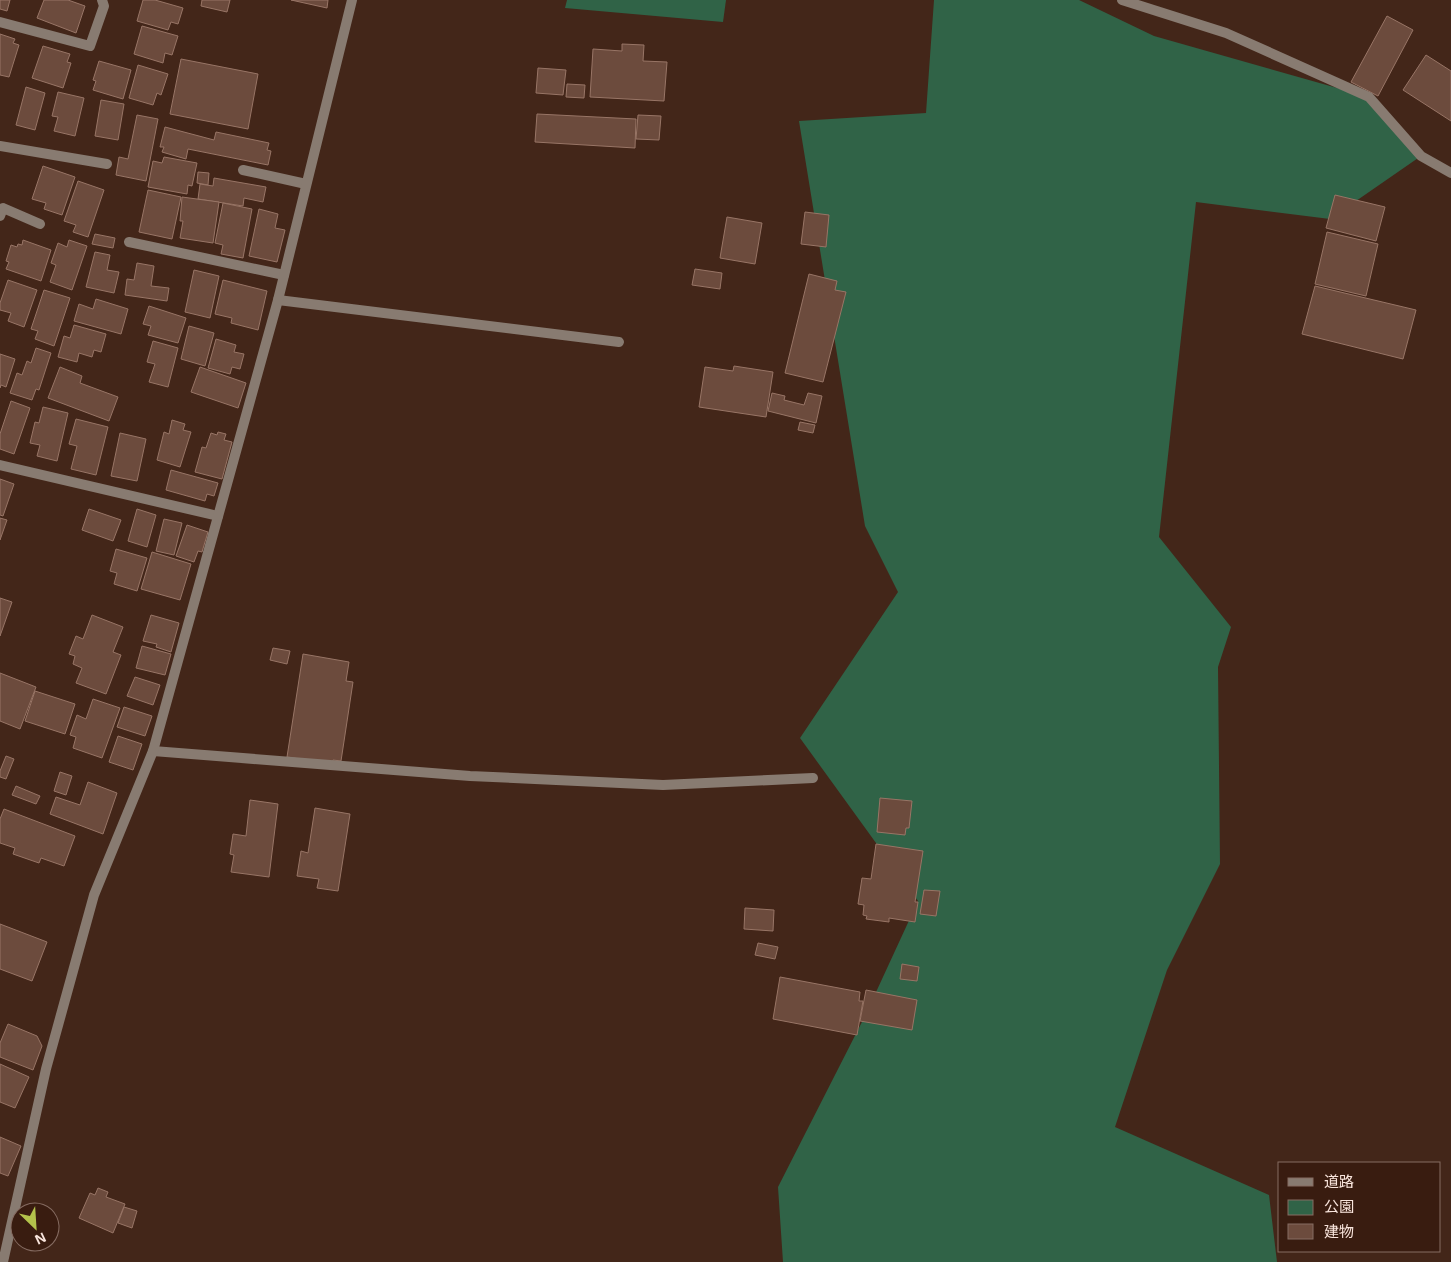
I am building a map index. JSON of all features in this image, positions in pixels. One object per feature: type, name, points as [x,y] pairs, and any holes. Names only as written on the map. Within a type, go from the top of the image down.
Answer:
[{"type":"street","points":[[0,22],[90,46],[104,6],[102,0]]},
{"type":"street","points":[[2,1262],[46,1069],[94,895],[153,751],[278,300],[352,0]]},
{"type":"street","points":[[1122,0],[1226,33],[1369,97],[1421,156],[1451,173]]},
{"type":"street","points":[[0,146],[107,164]]},
{"type":"street","points":[[243,170],[306,184]]},
{"type":"street","points":[[0,216],[3,208],[40,224]]},
{"type":"street","points":[[129,242],[284,275]]},
{"type":"street","points":[[278,300],[619,342]]},
{"type":"street","points":[[0,465],[218,516]]},
{"type":"street","points":[[153,751],[470,776],[653,785],[813,778]]},
{"type":"green space","points":[[567,0],[726,0],[723,22],[565,8]]},
{"type":"green space","points":[[934,0],[1079,0],[1154,36],[1369,97],[1421,156],[1330,219],[1196,202],[1159,537],[1231,627],[1218,667],[1220,864],[1167,970],[1115,1127],[1269,1195],[1277,1262],[783,1262],[778,1187],[865,1016],[918,901],[800,738],[898,592],[865,526],[799,121],[926,113]]},
{"type":"building","points":[[0,0],[10,0],[7,11],[0,9]]},
{"type":"building","points":[[44,0],[68,0],[85,6],[76,33],[37,18]]},
{"type":"building","points":[[143,0],[155,0],[183,8],[178,24],[171,22],[168,30],[137,21]]},
{"type":"building","points":[[202,0],[230,0],[227,12],[201,6]]},
{"type":"building","points":[[291,0],[328,0],[327,8]]},
{"type":"building","points":[[1387,16],[1413,30],[1378,96],[1351,82]]},
{"type":"building","points":[[142,26],[178,36],[172,55],[165,53],[163,63],[134,54]]},
{"type":"building","points":[[0,34],[15,39],[13,43],[19,45],[9,77],[0,75]]},
{"type":"building","points":[[622,44],[644,45],[643,61],[667,62],[664,101],[590,97],[593,49],[622,51]]},
{"type":"building","points":[[43,46],[70,54],[67,62],[71,63],[63,88],[32,78]]},
{"type":"building","points":[[1426,55],[1451,71],[1451,121],[1403,90]]},
{"type":"building","points":[[181,59],[258,74],[248,129],[170,114]]},
{"type":"building","points":[[99,61],[131,70],[123,99],[93,90],[96,81],[93,80]]},
{"type":"building","points":[[138,65],[168,74],[161,95],[157,93],[153,105],[129,98]]},
{"type":"building","points":[[538,68],[566,70],[563,95],[536,93]]},
{"type":"building","points":[[567,84],[585,85],[584,98],[566,97]]},
{"type":"building","points":[[26,87],[45,93],[35,130],[16,125]]},
{"type":"building","points":[[58,92],[84,98],[75,136],[54,131],[58,117],[52,116]]},
{"type":"building","points":[[101,100],[124,104],[118,140],[95,136]]},
{"type":"building","points":[[537,114],[636,119],[635,148],[535,142]]},
{"type":"building","points":[[137,115],[158,119],[146,181],[116,175],[119,157],[128,159]]},
{"type":"building","points":[[638,115],[661,116],[659,140],[636,139]]},
{"type":"building","points":[[165,127],[214,140],[216,132],[269,143],[267,150],[271,151],[268,165],[188,149],[186,159],[162,152],[164,147],[160,147]]},
{"type":"building","points":[[164,157],[197,163],[192,186],[188,185],[187,194],[148,187],[153,161],[162,163]]},
{"type":"building","points":[[43,166],[75,177],[62,215],[44,209],[46,203],[32,199]]},
{"type":"building","points":[[198,172],[209,173],[208,185],[197,183]]},
{"type":"building","points":[[214,178],[266,187],[263,202],[244,198],[243,206],[198,199],[200,184],[213,186]]},
{"type":"building","points":[[78,181],[104,190],[88,237],[73,232],[76,225],[64,221]]},
{"type":"building","points":[[148,190],[181,197],[172,239],[139,232]]},
{"type":"building","points":[[1335,195],[1385,207],[1376,241],[1326,228]]},
{"type":"building","points":[[182,197],[219,202],[213,243],[180,238],[183,221],[180,221]]},
{"type":"building","points":[[223,203],[252,209],[243,258],[221,254],[223,245],[215,243]]},
{"type":"building","points":[[259,209],[278,214],[275,228],[285,230],[277,262],[249,256]]},
{"type":"building","points":[[805,212],[829,215],[826,247],[801,244]]},
{"type":"building","points":[[727,217],[762,223],[755,264],[720,258]]},
{"type":"building","points":[[1327,232],[1378,244],[1366,296],[1315,284]]},
{"type":"building","points":[[95,234],[115,238],[113,248],[92,244]]},
{"type":"building","points":[[23,240],[51,250],[41,281],[6,269],[9,262],[6,261],[11,245],[17,247],[18,244],[22,245]]},
{"type":"building","points":[[69,240],[87,246],[72,290],[50,282],[56,265],[51,263],[58,243],[67,247]]},
{"type":"building","points":[[95,252],[110,255],[107,270],[119,272],[114,293],[86,287]]},
{"type":"building","points":[[137,263],[154,266],[151,286],[169,288],[167,301],[125,295],[127,279],[134,280]]},
{"type":"building","points":[[695,269],[722,273],[720,289],[692,285]]},
{"type":"building","points":[[194,270],[219,276],[210,318],[185,312]]},
{"type":"building","points":[[809,274],[837,281],[835,290],[846,292],[823,382],[785,373]]},
{"type":"building","points":[[8,280],[37,290],[24,327],[8,321],[11,313],[0,310],[0,303]]},
{"type":"building","points":[[223,280],[267,291],[258,330],[231,323],[232,318],[215,314]]},
{"type":"building","points":[[1315,286],[1416,310],[1403,359],[1302,334]]},
{"type":"building","points":[[44,290],[70,298],[54,346],[35,339],[38,331],[31,329]]},
{"type":"building","points":[[96,299],[128,309],[121,334],[74,321],[79,304],[93,309]]},
{"type":"building","points":[[149,306],[186,318],[178,343],[148,335],[151,326],[143,324]]},
{"type":"building","points":[[74,325],[106,334],[101,352],[94,350],[92,357],[79,353],[77,362],[58,357],[64,336],[70,338]]},
{"type":"building","points":[[189,326],[214,333],[205,366],[181,359]]},
{"type":"building","points":[[216,339],[236,345],[234,352],[244,354],[240,369],[232,367],[230,374],[208,368]]},
{"type":"building","points":[[153,341],[178,348],[168,387],[149,382],[155,364],[147,362]]},
{"type":"building","points":[[36,348],[51,353],[39,390],[36,389],[32,400],[10,393],[17,373],[22,375],[27,361],[31,363]]},
{"type":"building","points":[[0,354],[15,359],[6,387],[1,385],[0,388]]},
{"type":"building","points":[[734,366],[773,372],[766,417],[699,407],[705,367],[733,371]]},
{"type":"building","points":[[60,367],[82,376],[80,383],[118,397],[109,421],[48,398]]},
{"type":"building","points":[[200,367],[246,383],[238,408],[191,392]]},
{"type":"building","points":[[772,393],[785,396],[784,400],[804,405],[808,393],[822,396],[816,423],[768,411]]},
{"type":"building","points":[[11,401],[30,408],[14,454],[0,449],[0,434]]},
{"type":"building","points":[[43,407],[68,413],[57,461],[37,456],[40,445],[30,443],[35,422],[39,423]]},
{"type":"building","points":[[76,419],[108,427],[96,475],[71,469],[77,446],[69,444]]},
{"type":"building","points":[[172,420],[185,424],[183,430],[191,432],[180,467],[157,460],[164,432],[169,434]]},
{"type":"building","points":[[800,422],[815,425],[813,433],[798,430]]},
{"type":"building","points":[[218,432],[226,434],[224,440],[232,442],[222,479],[195,472],[202,447],[206,448],[211,433],[217,435]]},
{"type":"building","points":[[120,433],[146,439],[137,481],[111,476]]},
{"type":"building","points":[[171,470],[218,483],[214,496],[207,494],[205,501],[166,490]]},
{"type":"building","points":[[0,479],[14,484],[3,516],[0,515]]},
{"type":"building","points":[[89,509],[121,520],[113,541],[82,530]]},
{"type":"building","points":[[137,509],[156,515],[147,547],[128,541]]},
{"type":"building","points":[[0,518],[7,520],[0,540]]},
{"type":"building","points":[[164,519],[182,523],[174,555],[156,551]]},
{"type":"building","points":[[187,525],[208,532],[202,552],[198,551],[194,562],[176,556]]},
{"type":"building","points":[[116,549],[147,558],[137,591],[114,584],[117,573],[110,571]]},
{"type":"building","points":[[152,552],[191,564],[180,600],[141,589]]},
{"type":"building","points":[[0,598],[12,602],[0,636]]},
{"type":"building","points":[[92,615],[123,627],[113,652],[121,655],[106,694],[76,683],[82,668],[73,664],[75,656],[69,654],[76,636],[83,639]]},
{"type":"building","points":[[151,615],[179,623],[171,652],[156,647],[157,644],[143,641]]},
{"type":"building","points":[[142,646],[171,654],[165,675],[136,668]]},
{"type":"building","points":[[273,648],[290,651],[287,664],[270,660]]},
{"type":"building","points":[[303,654],[349,662],[346,681],[353,682],[341,761],[333,760],[332,764],[287,757]]},
{"type":"building","points":[[0,673],[36,687],[20,729],[0,721]]},
{"type":"building","points":[[135,677],[160,685],[153,705],[127,696]]},
{"type":"building","points":[[35,691],[75,704],[65,734],[25,721]]},
{"type":"building","points":[[93,699],[120,708],[102,758],[73,748],[76,737],[70,735],[77,715],[86,719]]},
{"type":"building","points":[[124,707],[152,716],[145,736],[117,727]]},
{"type":"building","points":[[118,736],[142,744],[133,770],[109,762]]},
{"type":"building","points":[[6,756],[14,759],[6,779],[0,777],[0,771]]},
{"type":"building","points":[[60,772],[72,776],[66,795],[54,791]]},
{"type":"building","points":[[88,782],[117,793],[103,834],[50,814],[56,797],[80,805]]},
{"type":"building","points":[[16,786],[40,796],[36,804],[12,795]]},
{"type":"building","points":[[880,798],[912,801],[909,828],[906,828],[905,835],[877,832]]},
{"type":"building","points":[[250,800],[278,804],[269,877],[231,872],[234,855],[230,854],[233,834],[246,836]]},
{"type":"building","points":[[315,808],[350,814],[338,891],[317,888],[319,879],[297,876],[301,851],[308,853]]},
{"type":"building","points":[[4,809],[75,836],[64,866],[41,858],[39,863],[13,854],[15,848],[0,843],[0,819]]},
{"type":"building","points":[[876,844],[923,851],[915,902],[918,902],[915,922],[889,918],[889,922],[866,919],[867,916],[863,915],[864,905],[858,904],[862,878],[871,879]]},
{"type":"building","points":[[924,890],[940,891],[936,916],[920,914]]},
{"type":"building","points":[[745,908],[774,910],[773,931],[744,929]]},
{"type":"building","points":[[0,924],[47,942],[32,981],[0,969]]},
{"type":"building","points":[[758,943],[778,947],[775,959],[755,955]]},
{"type":"building","points":[[902,964],[919,967],[917,981],[900,979]]},
{"type":"building","points":[[780,977],[860,992],[859,1001],[863,1001],[857,1035],[773,1019]]},
{"type":"building","points":[[866,990],[917,1000],[912,1030],[860,1021]]},
{"type":"building","points":[[8,1024],[37,1036],[42,1046],[33,1070],[0,1057],[0,1043]]},
{"type":"building","points":[[0,1064],[29,1077],[15,1108],[0,1102]]},
{"type":"building","points":[[0,1137],[21,1146],[8,1176],[0,1173]]},
{"type":"building","points":[[98,1188],[108,1192],[106,1197],[125,1204],[113,1233],[79,1218],[90,1193],[95,1195]]},
{"type":"building","points":[[124,1207],[137,1211],[132,1228],[118,1223]]}]
